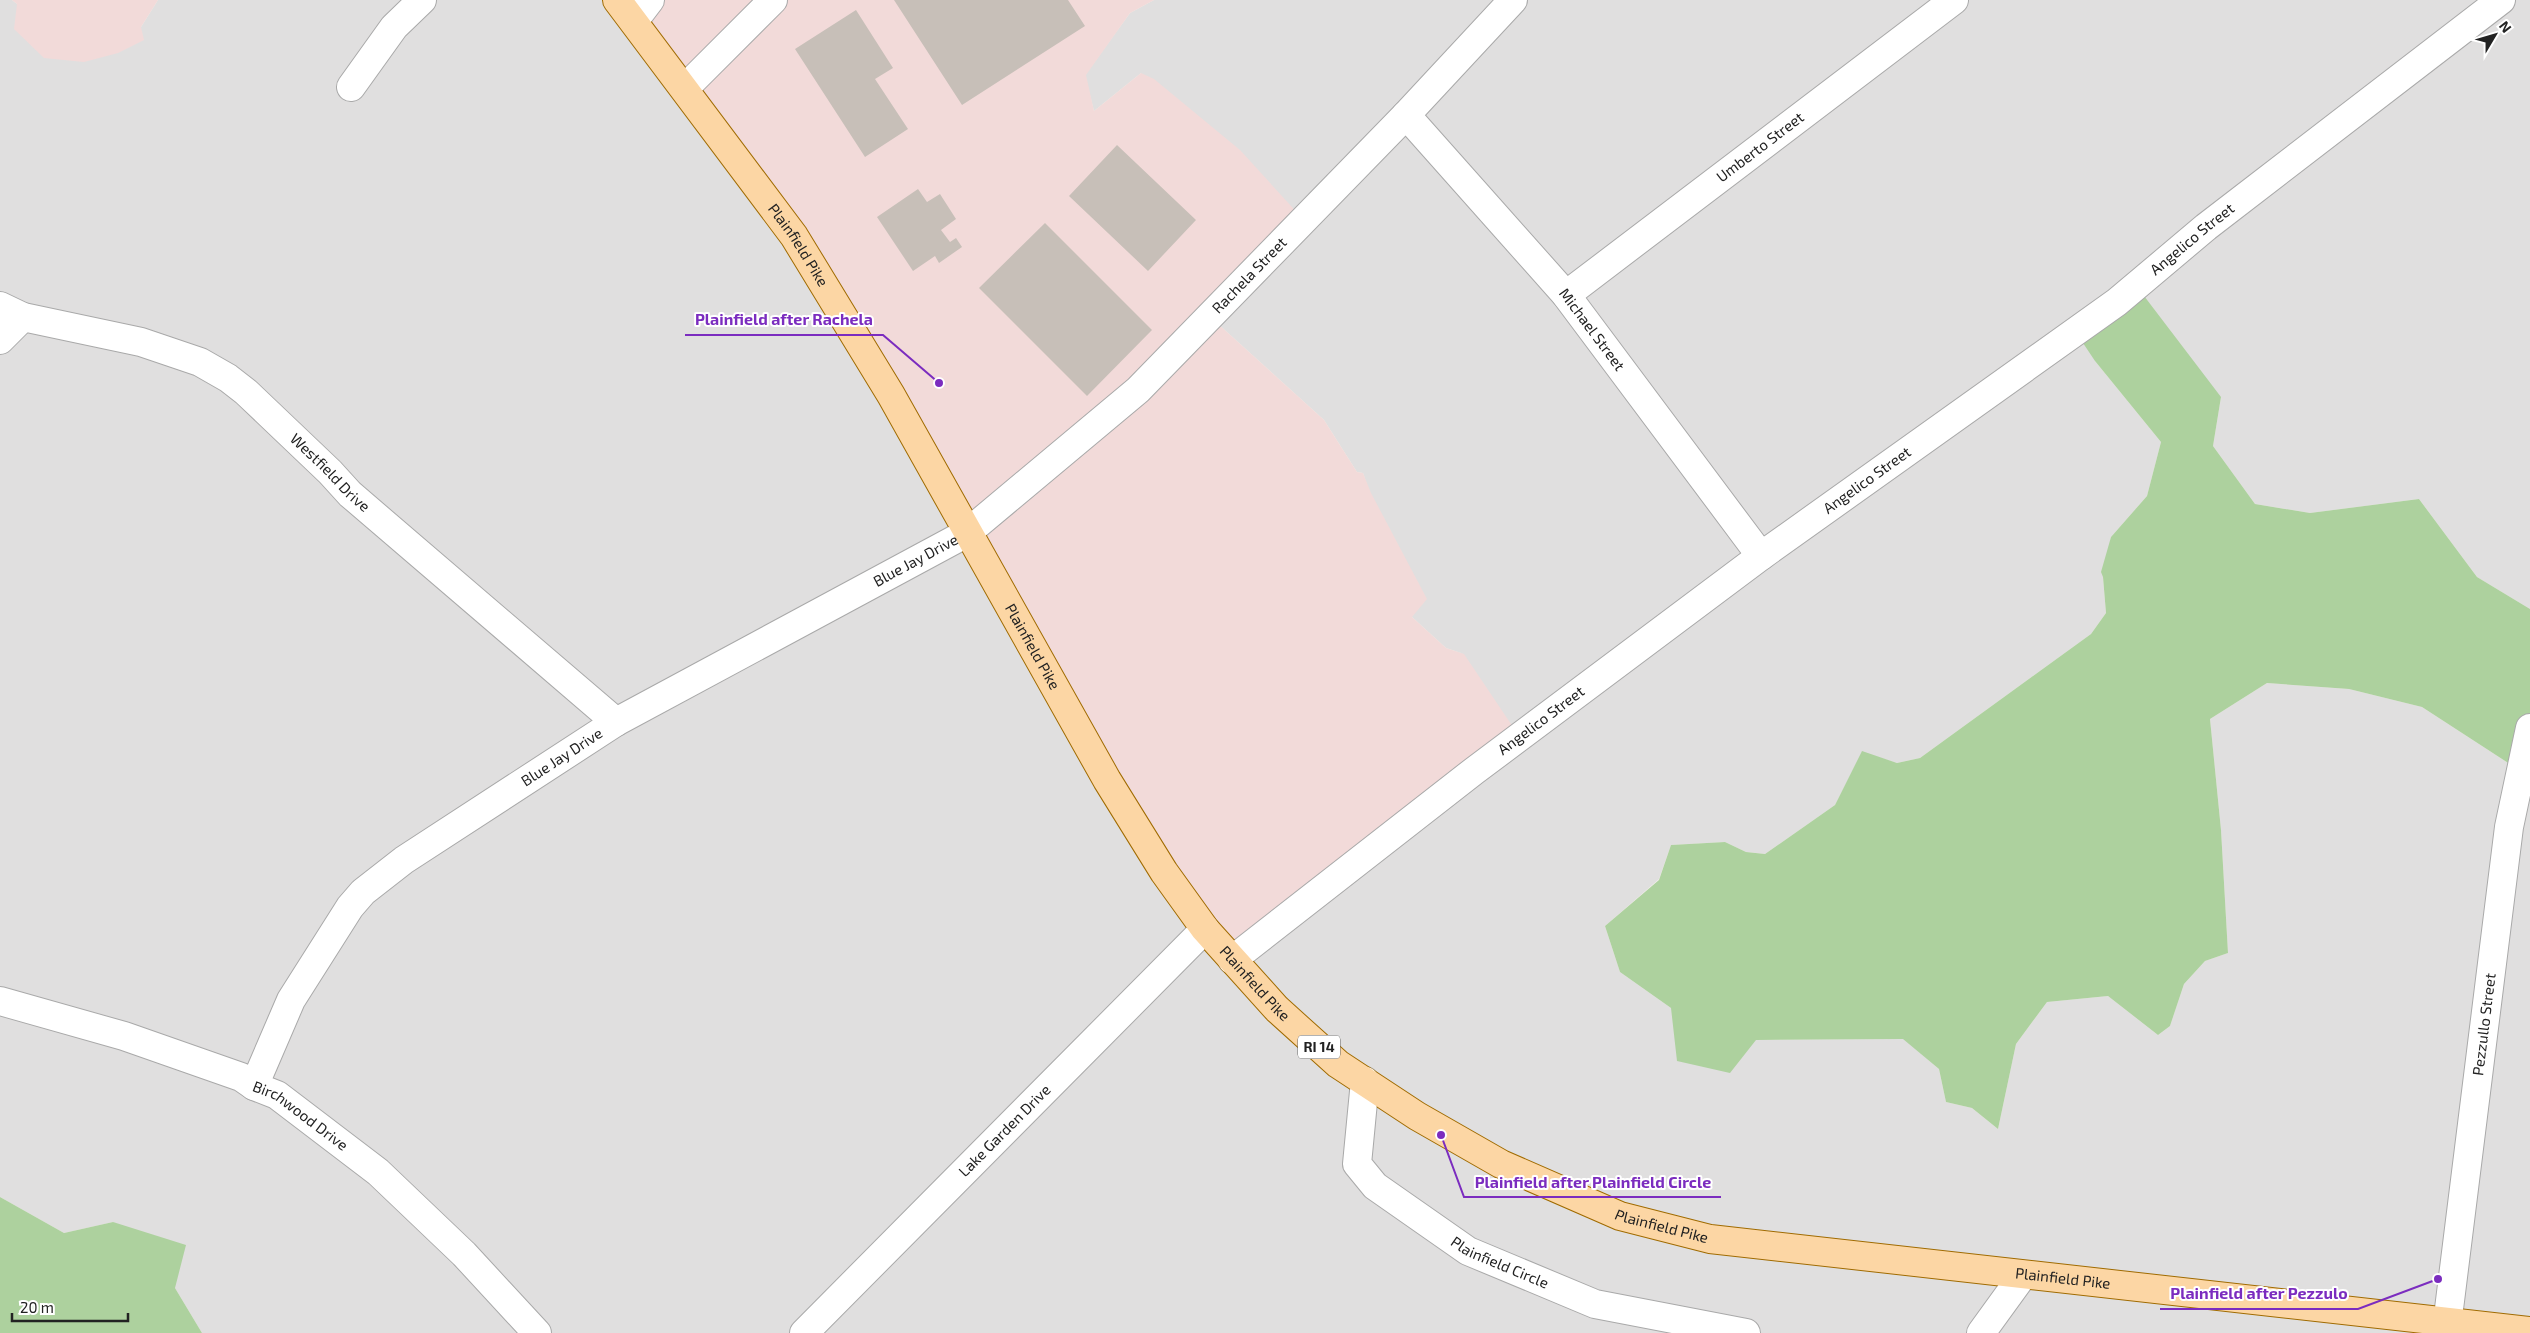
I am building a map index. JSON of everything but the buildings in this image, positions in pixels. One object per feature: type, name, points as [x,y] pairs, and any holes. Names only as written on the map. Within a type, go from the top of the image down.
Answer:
[{"type":"main road","name":"Plainfield Pike","points":[[617,0],[685,88],[794,236],[891,395],[1107,780],[1164,872],[1205,929],[1276,1009],[1338,1064],[1417,1116],[1501,1164],[1620,1216],[1710,1239],[2446,1327],[2530,1331]]},
{"type":"street","points":[[351,87],[394,28],[422,0]]},
{"type":"street","points":[[634,21],[650,0]]},
{"type":"street","points":[[685,88],[773,0]]},
{"type":"street","name":"Rachela Street","points":[[967,533],[1138,390],[1406,115],[1513,0]]},
{"type":"street","name":"Umberto Street","points":[[1566,295],[1954,0]]},
{"type":"street","name":"Angelico Street","points":[[1232,960],[1474,771],[1761,556],[2117,302],[2206,227],[2501,0]]},
{"type":"street","name":"Michael Street","points":[[1406,115],[1566,295],[1761,556]]},
{"type":"street","points":[[0,340],[12,312]]},
{"type":"street","name":"Westfield Drive","points":[[12,312],[141,342],[200,362],[228,378],[330,472],[350,494],[616,722]]},
{"type":"street","name":"Blue Jay Drive","points":[[254,1086],[291,1000],[350,908],[363,892],[404,860],[616,722],[967,533]]},
{"type":"street","name":"Pezzullo Street","points":[[2446,1327],[2508,827],[2530,728]]},
{"type":"street","name":"Lake Garden Drive","points":[[804,1333],[1205,929]]},
{"type":"street","name":"Birchwood Drive","points":[[0,1001],[124,1036],[241,1077],[254,1086],[277,1096],[378,1172],[464,1254],[537,1333]]},
{"type":"street","name":"Plainfield Circle","points":[[1365,1081],[1358,1164],[1375,1186],[1468,1250],[1595,1304],[1746,1333]]},
{"type":"street","points":[[1981,1333],[2023,1275]]},
{"type":"shaded area","points":[[0,0],[12,0],[17,4],[141,27],[158,0],[619,0],[808,248],[965,517],[1464,654],[1446,648],[1412,617],[1363,473],[1357,472],[1324,420],[1217,323],[1141,73],[1094,111],[1085,75],[1130,13],[1154,0],[2530,0],[2530,609],[2477,577],[2419,499],[2310,513],[2255,504],[2213,446],[2221,397],[2095,361],[2161,442],[2147,496],[2111,537],[2103,577],[2106,613],[2091,634],[1920,758],[1897,763],[1862,752],[1835,805],[1765,854],[1746,852],[1725,842],[1671,845],[1659,879],[1605,926],[1620,972],[1671,1008],[1756,1040],[1904,1039],[1939,1069],[1946,1102],[1972,1108],[1998,1129],[2016,1044],[2047,1002],[2108,996],[2158,1035],[2170,1026],[2184,984],[2205,961],[2228,953],[2221,830],[2210,719],[2267,683],[2349,689],[2422,707],[2519,770],[2530,737],[2530,1333],[202,1333],[175,1288],[113,1222],[64,1233],[0,1197]]},
{"type":"shaded area","points":[[12,0],[158,0],[141,27],[144,40],[118,53],[84,62],[44,58],[14,29],[17,4]]},
{"type":"shaded area","points":[[619,0],[1154,0],[1130,13],[1086,75],[1094,111],[1141,73],[1154,79],[1240,150],[1302,218],[1217,323],[1324,420],[1357,472],[1363,473],[1371,493],[1427,599],[1412,617],[1446,648],[1464,654],[1519,736],[1239,955],[1191,907],[808,248]]},
{"type":"green space","points":[[2138,288],[2221,397],[2213,446],[2255,504],[2310,513],[2419,499],[2477,577],[2530,609],[2530,737],[2519,770],[2422,707],[2349,689],[2267,683],[2210,719],[2221,830],[2228,953],[2205,961],[2184,984],[2170,1026],[2158,1035],[2108,996],[2047,1002],[2016,1044],[1998,1129],[1972,1108],[1946,1102],[1939,1069],[1903,1039],[1756,1040],[1730,1073],[1677,1061],[1671,1008],[1620,972],[1605,926],[1659,880],[1671,845],[1725,842],[1746,852],[1765,854],[1835,805],[1862,751],[1897,763],[1920,758],[2091,634],[2106,613],[2101,572],[2111,537],[2147,496],[2161,442],[2095,361],[2075,331]]},
{"type":"green space","points":[[0,1197],[64,1233],[113,1222],[186,1245],[175,1288],[202,1333],[0,1333]]},
{"type":"place","name":"Plainfield after Rachela","points":[[939,383]]},
{"type":"place","name":"Plainfield after Plainfield Circle","points":[[1441,1135]]},
{"type":"place","name":"Plainfield after Pezzulo","points":[[2438,1279]]}]
